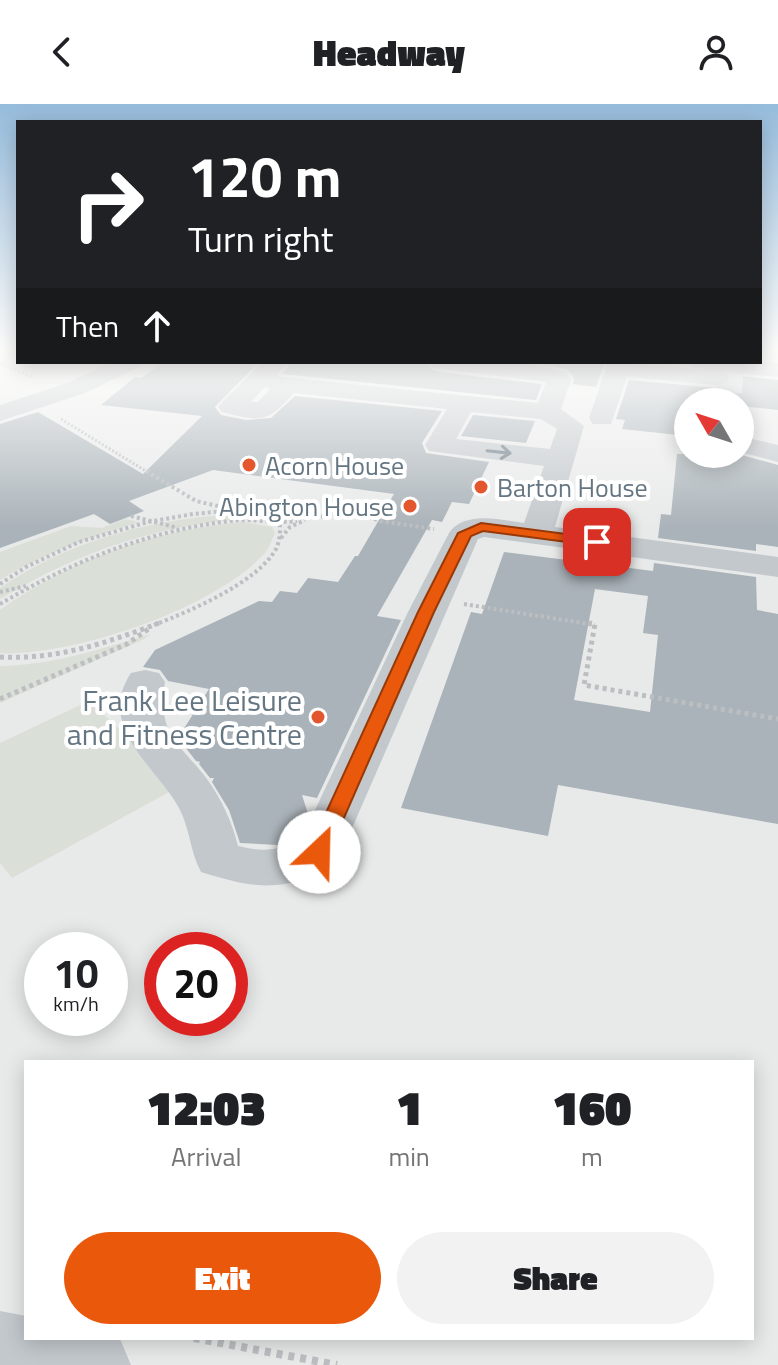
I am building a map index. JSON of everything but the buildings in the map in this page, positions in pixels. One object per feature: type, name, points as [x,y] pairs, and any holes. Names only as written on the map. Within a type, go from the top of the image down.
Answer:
[{"type":"lane","points":[[11,420],[32,410]]},
{"type":"lane","points":[[460,410],[439,445],[559,459]]},
{"type":"lane","points":[[524,410],[547,412],[571,426],[537,533]]},
{"type":"lane","points":[[602,418],[605,410]]},
{"type":"lane","points":[[754,448],[778,454]]},
{"type":"lane","points":[[145,682],[141,698],[143,721],[154,751],[185,779],[203,809],[218,859],[258,871],[292,873],[319,852],[420,625],[465,533],[481,527],[537,533],[778,567]]},
{"type":"lane","points":[[0,1347],[94,1365]]},
{"type":"path","points":[[11,420],[196,501],[280,518],[363,515],[380,521],[465,533]]},
{"type":"path","points":[[0,584],[26,567],[79,542],[148,522],[236,510]]},
{"type":"path","points":[[131,516],[179,528]]},
{"type":"path","points":[[0,604],[31,585],[114,547],[179,528],[241,520],[280,524],[308,518]]},
{"type":"path","points":[[0,657],[52,655],[156,624],[209,599],[246,576],[272,554],[290,527],[308,518]]},
{"type":"path","points":[[280,524],[281,538]]},
{"type":"path","points":[[0,592],[31,585]]},
{"type":"path","points":[[460,603],[595,624],[584,685],[778,719]]},
{"type":"path","points":[[0,699],[127,644],[156,624]]},
{"type":"path","points":[[205,1340],[337,1365]]},
{"type":"shaded area","points":[[0,410],[674,410],[674,468],[754,468],[754,410],[778,410],[778,1365],[0,1365]]},
{"type":"shaded area","points":[[223,515],[263,517],[192,525],[126,541],[63,566],[0,599],[0,588],[51,558],[78,547],[135,529]]},
{"type":"shaded area","points":[[125,519],[140,522],[50,554],[0,580],[0,552],[71,526],[102,528]]},
{"type":"shaded area","points":[[243,522],[272,527],[275,533],[270,545],[240,575],[211,594],[177,611],[102,638],[65,647],[0,653],[0,610],[55,576],[147,540]]},
{"type":"shaded area","points":[[151,634],[0,703],[0,666],[58,659]]},
{"type":"shaded area","points":[[89,701],[180,786],[12,878],[0,863],[0,743]]},
{"type":"place","name":"Acorn House","points":[[249,465]]},
{"type":"place","name":"Barton House","points":[[481,487]]},
{"type":"place","name":"Abington House","points":[[410,506]]},
{"type":"place","name":"Frank Lee Leisure and Fitness Centre","points":[[318,717]]},
{"type":"route","points":[[319,852],[426,612],[465,533],[481,527],[597,542]]}]
